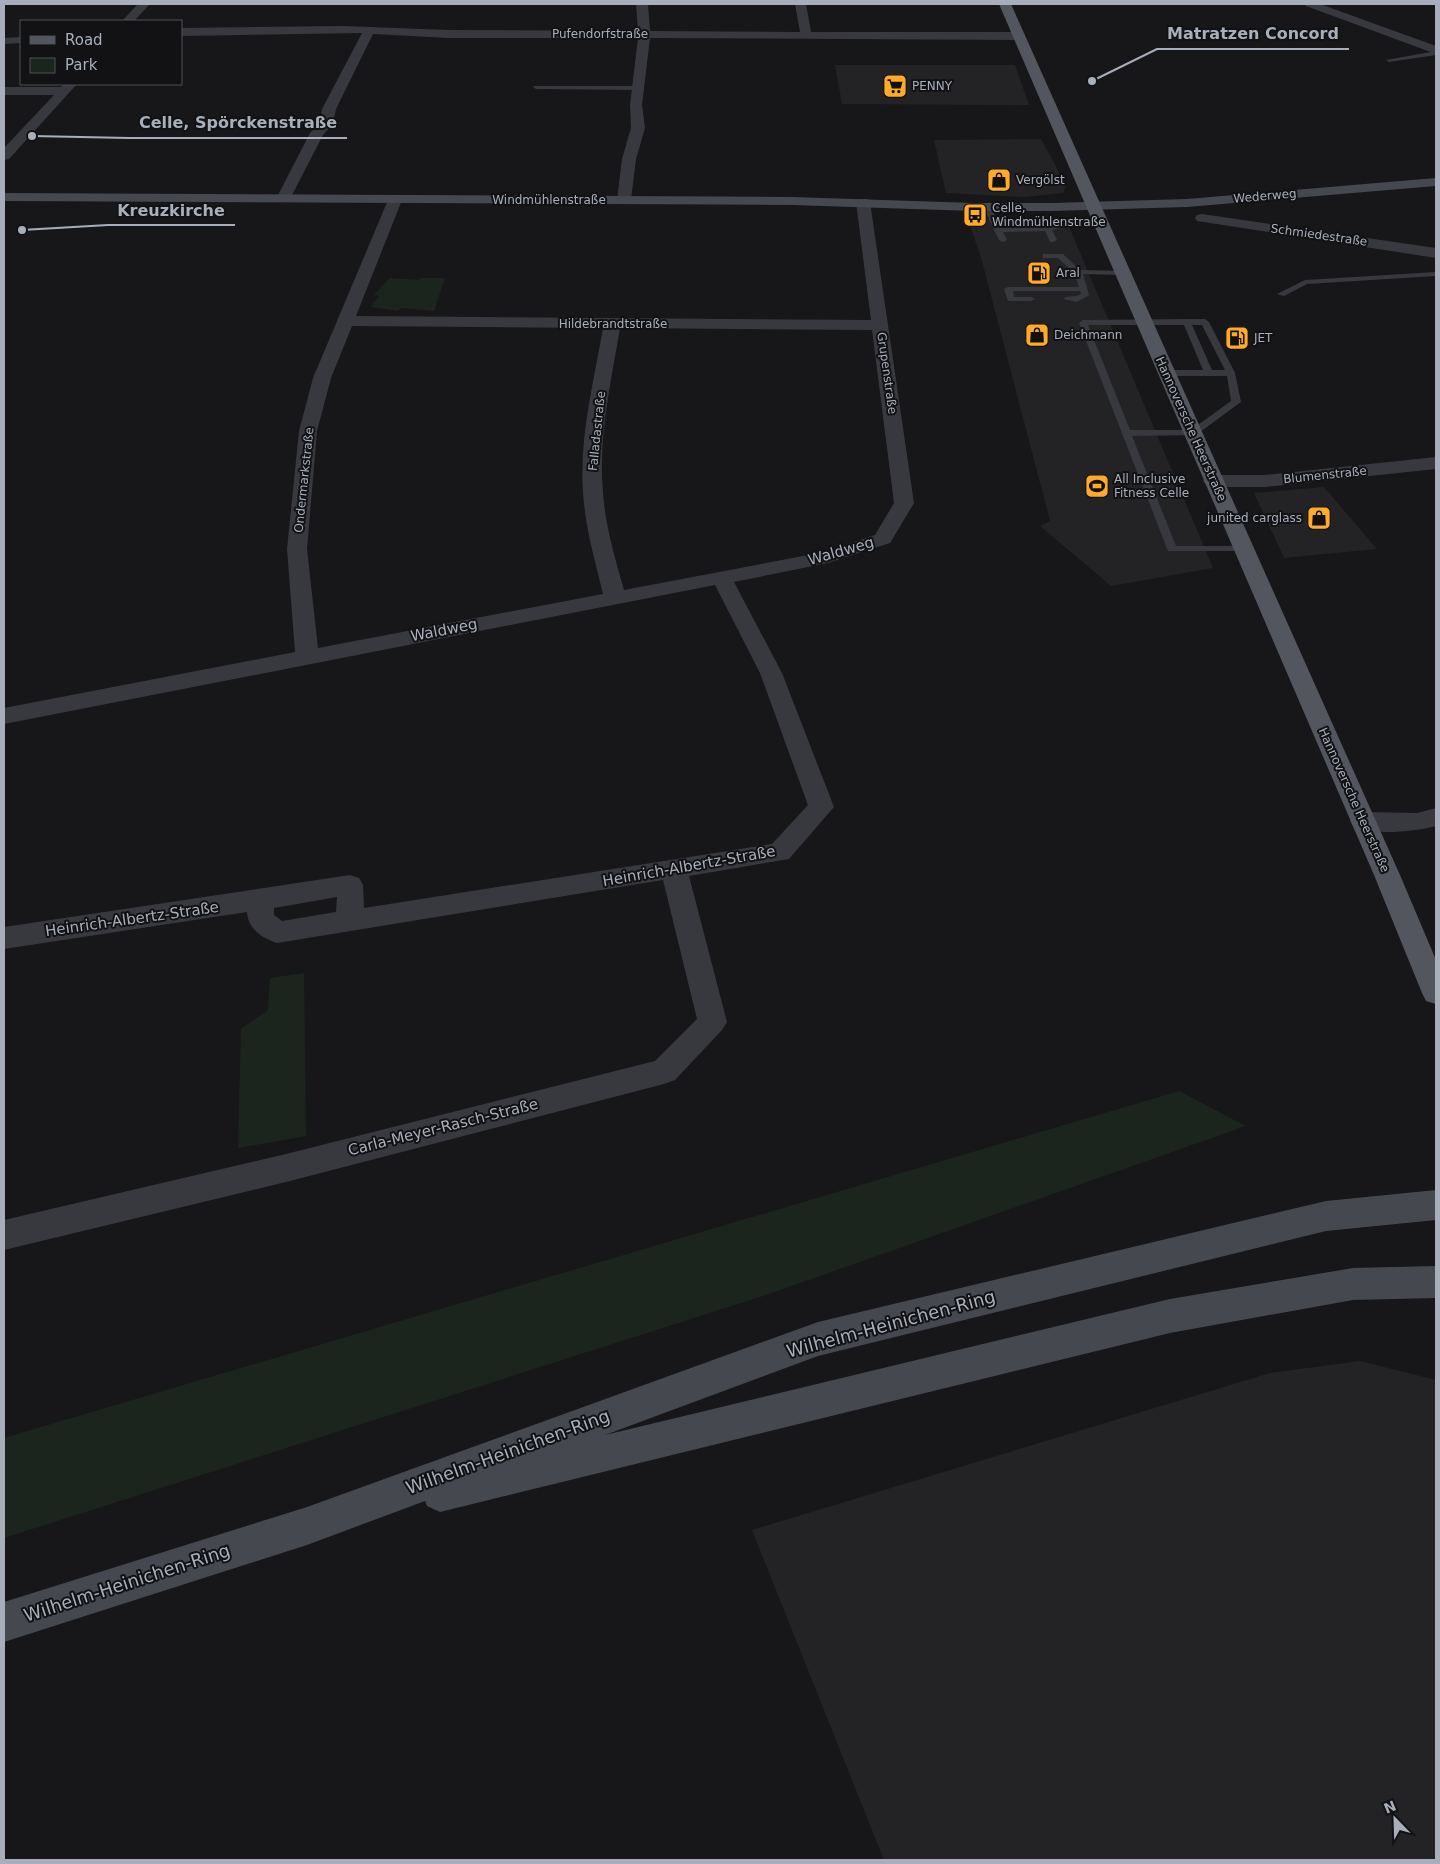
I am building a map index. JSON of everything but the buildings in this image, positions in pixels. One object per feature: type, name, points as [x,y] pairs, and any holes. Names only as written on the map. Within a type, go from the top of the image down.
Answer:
[{"type":"main road","name":"Hannoversche Heerstraße","points":[[1005,4],[1363,821],[1436,993]]},
{"type":"main road","name":"Wederweg","points":[[1097,213],[1195,202],[1436,182]]},
{"type":"main road","name":"Windmühlenstraße","points":[[4,197],[863,202],[1097,213]]},
{"type":"main road","name":"Wilhelm-Heinichen-Ring","points":[[4,1622],[307,1526],[818,1339],[1326,1216],[1393,1208],[1436,1206]]},
{"type":"main road","name":"Wilhelm-Heinichen-Ring","points":[[307,1526],[1170,1316],[1353,1284],[1436,1282]]},
{"type":"street","points":[[129,20],[144,4]]},
{"type":"street","points":[[624,200],[629,159],[638,128],[637,88],[644,34],[642,4]]},
{"type":"street","points":[[801,4],[806,35]]},
{"type":"street","points":[[1310,4],[1436,52]]},
{"type":"street","name":"Pufendorfstraße","points":[[182,32],[343,30],[449,34],[1018,36]]},
{"type":"street","points":[[283,199],[317,133],[326,124],[329,109],[369,31]]},
{"type":"street","points":[[4,41],[20,40]]},
{"type":"street","points":[[4,91],[67,88]]},
{"type":"street","points":[[4,156],[67,88]]},
{"type":"street","name":"Ondermarkstraße","points":[[307,656],[297,549],[308,431],[322,378],[396,200]]},
{"type":"street","name":"Grupenstraße","points":[[863,202],[904,503],[883,539]]},
{"type":"street","name":"Schmiedestraße","points":[[1202,218],[1436,252]]},
{"type":"street","name":"Hildebrandtstraße","points":[[346,321],[880,325]]},
{"type":"street","name":"Falladastraße","points":[[612,324],[597,425],[592,477],[599,536],[615,596]]},
{"type":"street","name":"Blumenstraße","points":[[1213,481],[1265,481],[1436,463]]},
{"type":"street","name":"Waldweg","points":[[4,716],[615,596],[828,557],[883,539]]},
{"type":"street","name":"Heinrich-Albertz-Straße","points":[[260,900],[261,920],[277,932],[780,852],[821,807],[771,673],[721,577]]},
{"type":"street","points":[[1363,821],[1417,822],[1436,817]]},
{"type":"street","name":"Carla-Meyer-Rasch-Straße","points":[[4,1235],[286,1168],[664,1071],[712,1022],[674,870]]},
{"type":"street","name":"Heinrich-Albertz-Straße","points":[[4,938],[350,885],[350,920]]},
{"type":"lane","points":[[1389,60],[1436,52]]},
{"type":"lane","points":[[536,87],[637,88]]},
{"type":"lane","points":[[987,207],[1000,230],[1003,240]]},
{"type":"lane","points":[[1000,230],[1048,229],[1097,213]]},
{"type":"lane","points":[[1048,229],[1053,240]]},
{"type":"lane","points":[[1046,256],[1059,255],[1078,272],[1085,295],[1077,300],[1067,300]]},
{"type":"lane","points":[[1078,272],[1123,273]]},
{"type":"lane","points":[[1281,294],[1305,282],[1436,274]]},
{"type":"lane","points":[[1032,299],[1011,299],[1008,289],[1084,290]]},
{"type":"lane","points":[[1127,433],[1193,433],[1236,402],[1231,373],[1205,322],[1187,322],[1141,315],[1083,323],[1172,549],[1244,549]]},
{"type":"lane","points":[[1187,322],[1209,374]]},
{"type":"lane","points":[[1167,373],[1231,373]]},
{"type":"shaded area","points":[[835,65],[1015,65],[1029,105],[842,104]]},
{"type":"shaded area","points":[[1041,139],[1066,185],[1063,193],[1024,197],[946,193],[934,140]]},
{"type":"shaded area","points":[[968,219],[1038,219],[1068,224],[1213,568],[1111,586],[1040,526],[1050,521],[982,261]]},
{"type":"shaded area","points":[[1324,487],[1377,549],[1284,558],[1254,493]]},
{"type":"shaded area","points":[[1360,1361],[1436,1380],[1436,1860],[884,1860],[752,1530],[1270,1373]]},
{"type":"green space","points":[[390,278],[419,280],[420,278],[445,278],[434,311],[401,308],[398,311],[371,307],[379,296],[374,295]]},
{"type":"green space","points":[[304,973],[306,1136],[238,1148],[241,1029],[268,1010],[270,978]]},
{"type":"green space","points":[[1179,1091],[1246,1126],[763,1296],[4,1538],[4,1438]]},
{"type":"place","name":"Matratzen Concord","points":[[1092,81]]},
{"type":"place","name":"PENNY","points":[[895,86]]},
{"type":"place","name":"Celle, Spörckenstraße","points":[[32,136]]},
{"type":"place","name":"Vergölst","points":[[999,180]]},
{"type":"place","name":"Celle, Windmühlenstraße","points":[[975,215]]},
{"type":"place","name":"Kreuzkirche","points":[[22,230]]},
{"type":"place","name":"Aral","points":[[1039,273]]},
{"type":"place","name":"Deichmann","points":[[1037,335]]},
{"type":"place","name":"JET","points":[[1237,338]]},
{"type":"place","name":"All Inclusive Fitness Celle","points":[[1097,486]]},
{"type":"place","name":"junited carglass","points":[[1319,518]]}]
